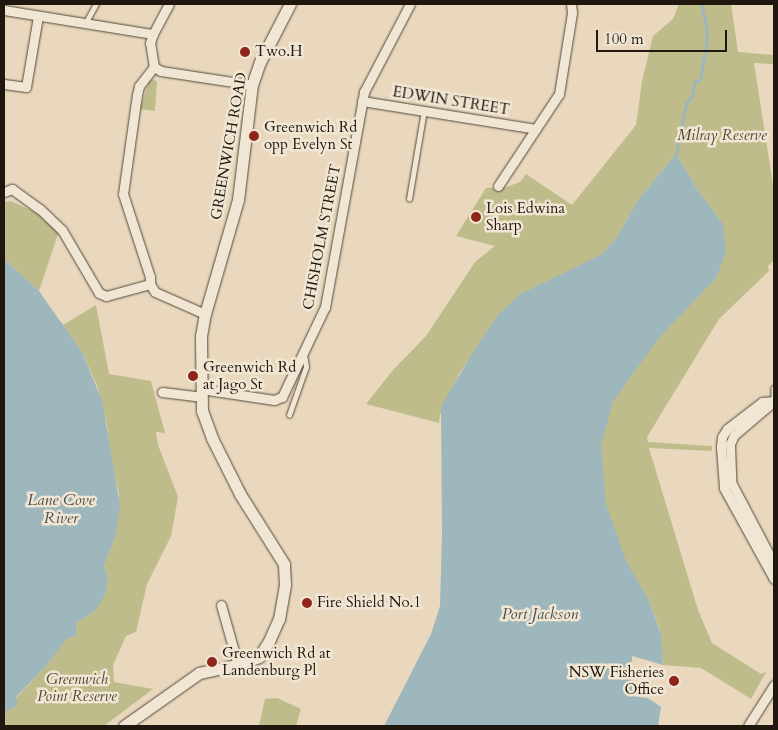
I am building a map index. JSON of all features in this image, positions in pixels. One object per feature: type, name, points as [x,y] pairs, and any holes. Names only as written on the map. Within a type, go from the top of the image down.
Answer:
[{"type":"street","points":[[169,4],[153,34],[150,52],[154,67],[161,71],[252,85]]},
{"type":"street","name":"GREENWICH ROAD","points":[[124,726],[189,678],[213,669],[238,665],[259,657],[279,619],[285,575],[279,556],[240,494],[212,438],[202,411],[201,336],[205,314],[236,210],[252,85],[260,62],[290,4]]},
{"type":"street","name":"CHISHOLM STREET","points":[[162,392],[201,393],[274,400],[282,396],[304,354],[325,307],[366,87],[410,4]]},
{"type":"street","points":[[498,186],[559,94],[572,13],[571,4]]},
{"type":"street","points":[[4,10],[16,8],[38,16],[153,34]]},
{"type":"street","points":[[4,84],[26,87],[38,16]]},
{"type":"street","points":[[154,67],[140,86],[137,95],[123,194],[150,277],[150,284],[155,292],[205,314]]},
{"type":"street","name":"EDWIN STREET","points":[[362,101],[536,129]]},
{"type":"street","points":[[4,192],[12,189],[40,209],[62,230],[99,294],[106,296],[150,284]]},
{"type":"street","points":[[774,400],[734,435],[730,444],[731,482],[774,564]]},
{"type":"street","points":[[774,400],[762,402],[727,429],[722,436],[724,488],[774,579]]},
{"type":"street","points":[[221,605],[238,665]]},
{"type":"street","points":[[748,726],[774,684]]},
{"type":"lane","points":[[85,23],[96,4]]},
{"type":"lane","points":[[409,199],[424,110]]},
{"type":"lane","points":[[289,415],[306,367],[304,354]]},
{"type":"lane","points":[[774,388],[774,400]]},
{"type":"green space","name":"Milray Reserve","points":[[679,4],[731,4],[738,52],[774,55],[774,64],[754,63],[774,191],[774,260],[768,266],[769,271],[719,319],[647,437],[648,442],[712,446],[712,451],[649,448],[698,610],[712,643],[761,674],[766,672],[751,699],[701,668],[663,665],[660,630],[648,598],[629,571],[593,470],[615,385],[720,220],[699,192],[676,154],[637,201],[617,237],[602,255],[498,315],[459,374],[440,415],[439,423],[366,404],[393,370],[426,336],[475,262],[495,246],[456,236],[486,188],[507,187],[520,182],[526,174],[572,205],[636,125],[642,81],[653,36],[673,19]]},
{"type":"green space","points":[[153,79],[157,82],[155,111],[140,109],[149,81]]},
{"type":"green space","points":[[11,201],[39,214],[59,231],[39,291],[4,259],[4,202]]},
{"type":"green space","name":"Greenwich Point Reserve","points":[[96,305],[109,374],[151,381],[165,433],[156,432],[158,445],[178,497],[171,536],[147,584],[136,632],[126,636],[113,665],[114,682],[153,689],[104,726],[4,726],[4,713],[12,708],[16,698],[46,666],[76,623],[95,611],[108,578],[104,566],[116,534],[119,493],[111,460],[107,425],[98,388],[82,352],[63,325]]},
{"type":"green space","points":[[277,698],[301,709],[296,726],[259,726],[265,699]]},
{"type":"water","name":"Port Jackson","points":[[676,154],[699,192],[723,224],[726,252],[716,278],[657,340],[613,402],[601,445],[606,504],[627,563],[648,598],[661,634],[663,665],[632,656],[632,696],[648,698],[661,707],[658,726],[384,726],[431,634],[440,606],[442,534],[441,407],[474,350],[498,315],[519,295],[602,254],[617,237],[637,201]]},
{"type":"water","name":"Lane Cove River","points":[[4,259],[39,291],[82,352],[102,400],[120,505],[116,534],[104,566],[108,578],[105,595],[95,611],[76,623],[76,636],[67,638],[46,666],[16,697],[18,704],[4,713]]},
{"type":"waterway","points":[[676,154],[686,104],[692,96],[695,81],[700,80],[707,41],[701,4]]},
{"type":"place","name":"Two.H","points":[[245,52]]},
{"type":"place","name":"Greenwich Rd opp Evelyn St","points":[[254,136]]},
{"type":"place","name":"Lois Edwina Sharp","points":[[476,217]]},
{"type":"place","name":"Greenwich Rd at Jago St","points":[[193,376]]},
{"type":"place","name":"Fire Shield No.1","points":[[307,603]]},
{"type":"place","name":"Greenwich Rd at Landenburg Pl","points":[[212,662]]},
{"type":"place","name":"NSW Fisheries Office","points":[[674,681]]}]
